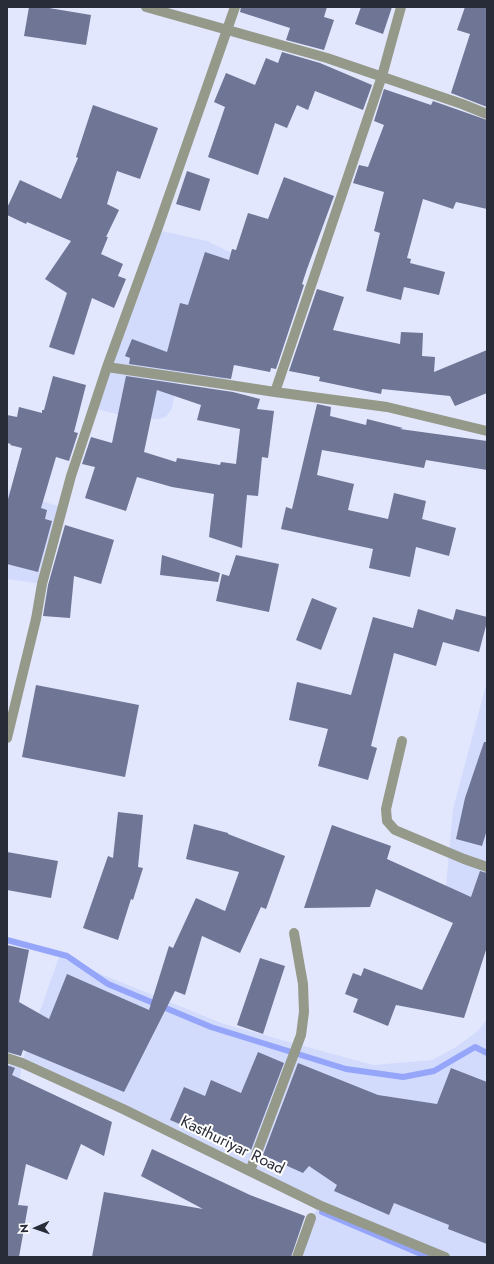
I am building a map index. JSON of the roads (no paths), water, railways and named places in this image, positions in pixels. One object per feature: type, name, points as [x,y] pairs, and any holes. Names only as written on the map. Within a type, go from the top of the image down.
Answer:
[{"type":"street","points":[[146,7],[226,31],[313,54],[382,76],[487,114]]},
{"type":"street","points":[[7,738],[36,619],[44,576],[71,476],[107,367],[158,230],[235,7]]},
{"type":"street","points":[[274,392],[382,76],[401,7]]},
{"type":"street","points":[[107,367],[387,407],[487,430]]},
{"type":"street","points":[[402,740],[386,809],[387,821],[395,830],[487,867]]},
{"type":"street","points":[[250,1171],[301,1034],[304,1012],[303,984],[294,933]]},
{"type":"street","name":"Kasthuriyar Road","points":[[7,1058],[22,1062],[116,1106],[319,1205],[445,1257]]},
{"type":"street","points":[[297,1257],[312,1218]]},
{"type":"waterway","points":[[7,940],[67,956],[108,984],[211,1027],[346,1069],[403,1077],[434,1071],[475,1047],[487,1053]]},
{"type":"waterway","points":[[322,1212],[428,1257]]}]
